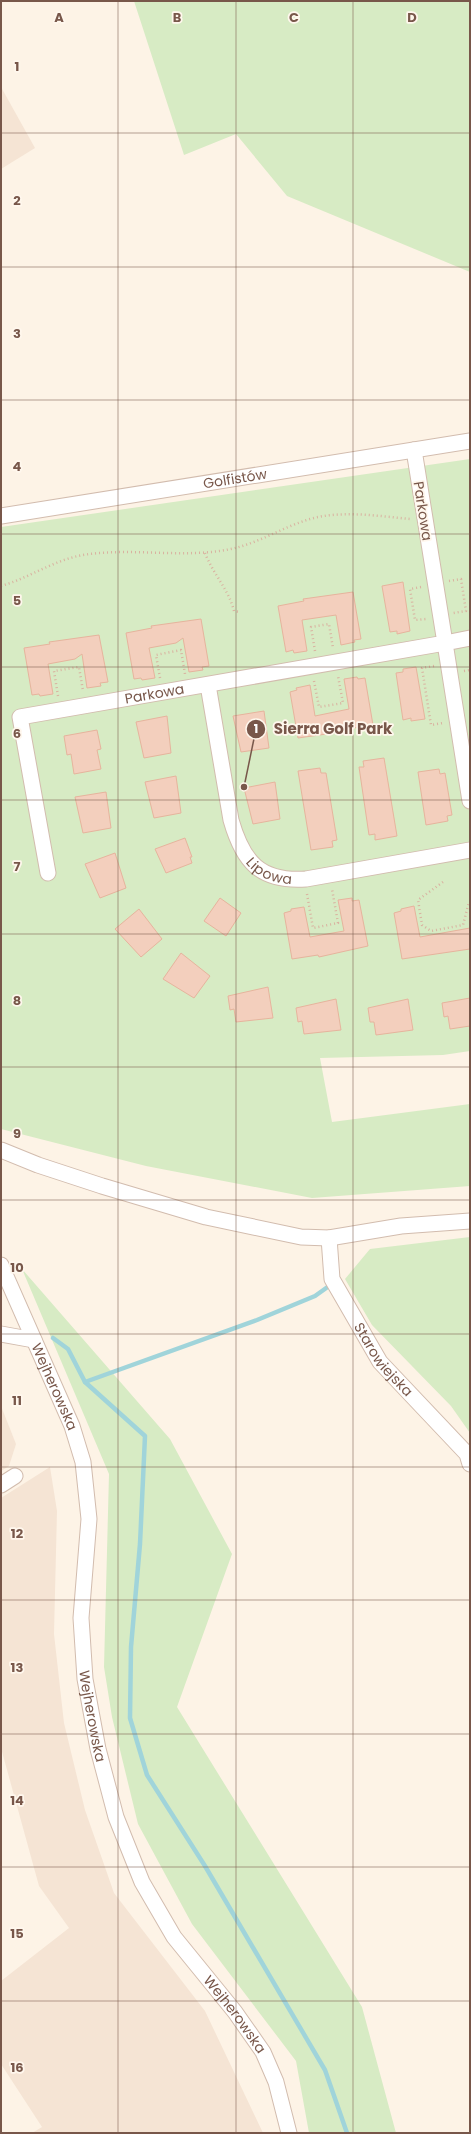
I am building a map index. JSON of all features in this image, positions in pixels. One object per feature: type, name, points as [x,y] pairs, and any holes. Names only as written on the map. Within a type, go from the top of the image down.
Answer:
[{"type":"street","name":"Golfistów","points":[[1,516],[470,441]]},
{"type":"street","name":"Parkowa","points":[[414,450],[424,520],[445,643]]},
{"type":"street","name":"Parkowa","points":[[48,873],[20,717],[470,638]]},
{"type":"street","points":[[445,643],[470,801]]},
{"type":"street","name":"Lipowa","points":[[208,685],[231,820],[238,841],[247,859],[260,871],[276,878],[304,880],[470,850]]},
{"type":"street","points":[[1,1150],[38,1165],[102,1186],[206,1217],[301,1238],[328,1238],[401,1226],[470,1221]]},
{"type":"street","name":"Starowiejska","points":[[328,1238],[332,1279],[380,1362],[467,1454],[470,1464]]},
{"type":"street","name":"Wejherowska","points":[[1,1265],[72,1426],[83,1462],[89,1519],[81,1618],[85,1679],[96,1742],[116,1817],[142,1882],[174,1937],[235,2012],[263,2052],[276,2082],[289,2133]]},
{"type":"street","points":[[1,1334],[34,1340]]},
{"type":"street","points":[[1,1485],[15,1476]]},
{"type":"path","points":[[1,586],[66,559],[82,555],[136,551],[205,553],[251,544],[311,519],[339,515],[424,520]]},
{"type":"path","points":[[205,553],[221,585],[231,597],[234,611],[240,612]]},
{"type":"path","points":[[461,579],[466,611],[440,616],[415,620],[410,589],[461,579]]},
{"type":"path","points":[[329,624],[343,703],[319,708],[314,666],[311,627],[329,624]]},
{"type":"path","points":[[162,692],[156,655],[181,650],[188,688]]},
{"type":"path","points":[[448,664],[422,668],[423,675],[431,725],[457,721]]},
{"type":"path","points":[[61,710],[54,671],[79,667],[86,706]]},
{"type":"path","points":[[304,880],[313,928],[325,926],[338,923],[329,875]]},
{"type":"path","points":[[443,882],[418,900],[422,925],[431,931],[463,925],[469,902]]},
{"type":"shaded area","points":[[1,87],[35,148],[1,169]]},
{"type":"shaded area","points":[[1,1406],[16,1444],[9,1466],[1,1471]]},
{"type":"shaded area","points":[[50,1467],[57,1511],[54,1634],[64,1723],[85,1810],[114,1893],[205,2011],[263,2133],[32,2133],[42,2127],[1,2064],[1,1981],[69,1928],[39,1886],[1,1748],[1,1498]]},
{"type":"green space","points":[[134,1],[470,1],[470,272],[287,196],[236,134],[184,155]]},
{"type":"green space","points":[[470,459],[470,1051],[443,1055],[320,1058],[332,1122],[470,1104],[470,1186],[312,1198],[146,1166],[1,1129],[1,527]]},
{"type":"green space","points":[[470,1237],[470,1433],[451,1406],[372,1325],[345,1279],[370,1249]]},
{"type":"green space","points":[[22,1269],[170,1439],[232,1554],[177,1707],[362,2007],[396,2133],[309,2133],[296,2061],[192,1924],[138,1824],[112,1717],[104,1667],[109,1474]]},
{"type":"building","points":[[403,582],[410,631],[397,634],[397,631],[390,632],[382,586]]},
{"type":"building","points":[[353,592],[361,639],[341,645],[336,615],[302,620],[307,651],[294,653],[293,650],[286,652],[278,606],[304,601],[303,599]]},
{"type":"building","points":[[201,619],[209,666],[202,667],[203,670],[189,672],[183,638],[176,643],[149,648],[155,678],[142,680],[141,678],[134,679],[126,633],[152,628],[151,626]]},
{"type":"building","points":[[99,635],[108,682],[100,683],[101,686],[87,688],[82,654],[75,659],[48,664],[53,694],[40,696],[39,694],[32,695],[24,648],[50,644],[49,642]]},
{"type":"building","points":[[416,667],[425,719],[411,721],[411,718],[403,720],[396,673],[403,672],[403,669]]},
{"type":"building","points":[[357,677],[358,679],[365,678],[373,725],[347,729],[348,731],[298,738],[290,692],[297,690],[296,688],[310,685],[315,716],[349,709],[344,679]]},
{"type":"building","points":[[264,711],[269,748],[241,752],[233,716]]},
{"type":"building","points":[[167,716],[171,753],[144,758],[136,722]]},
{"type":"building","points":[[97,730],[101,749],[97,750],[101,769],[74,774],[71,754],[67,755],[64,736]]},
{"type":"building","points":[[384,758],[397,836],[375,840],[375,834],[369,835],[359,767],[364,767],[363,761]]},
{"type":"building","points":[[320,768],[321,773],[326,773],[337,840],[332,841],[333,847],[311,850],[298,771]]},
{"type":"building","points":[[439,769],[440,774],[445,773],[452,815],[447,816],[448,821],[426,825],[418,772]]},
{"type":"building","points":[[176,776],[181,813],[154,818],[145,782]]},
{"type":"building","points":[[275,782],[280,819],[253,824],[244,788]]},
{"type":"building","points":[[106,792],[111,828],[83,833],[75,797]]},
{"type":"building","points":[[185,838],[192,857],[190,857],[192,863],[166,873],[155,849]]},
{"type":"building","points":[[115,853],[126,888],[100,898],[85,864]]},
{"type":"building","points":[[220,898],[241,913],[226,936],[204,921]]},
{"type":"building","points":[[352,898],[352,901],[359,900],[368,946],[319,957],[318,955],[292,959],[284,913],[291,911],[291,909],[304,907],[310,937],[344,931],[338,900]]},
{"type":"building","points":[[414,906],[420,937],[470,928],[470,949],[402,959],[394,913],[401,911],[401,909]]},
{"type":"building","points":[[139,909],[162,939],[141,957],[115,929]]},
{"type":"building","points":[[181,953],[210,976],[194,998],[163,979]]},
{"type":"building","points":[[268,987],[273,1018],[236,1022],[234,1009],[230,1010],[228,996]]},
{"type":"building","points":[[470,998],[470,1026],[450,1029],[448,1016],[444,1017],[442,1003]]},
{"type":"building","points":[[336,999],[341,1030],[304,1034],[302,1021],[298,1022],[296,1008]]},
{"type":"building","points":[[408,999],[413,1030],[376,1035],[374,1022],[370,1022],[368,1008]]},
{"type":"waterway","points":[[85,1382],[257,1320],[315,1296],[329,1286]]},
{"type":"waterway","points":[[53,1338],[68,1349],[85,1382],[145,1436],[140,1544],[131,1647],[130,1718],[147,1775],[205,1866],[325,2070],[347,2133]]},
{"type":"place","name":"Sierra Golf Park","points":[[244,787]]}]
